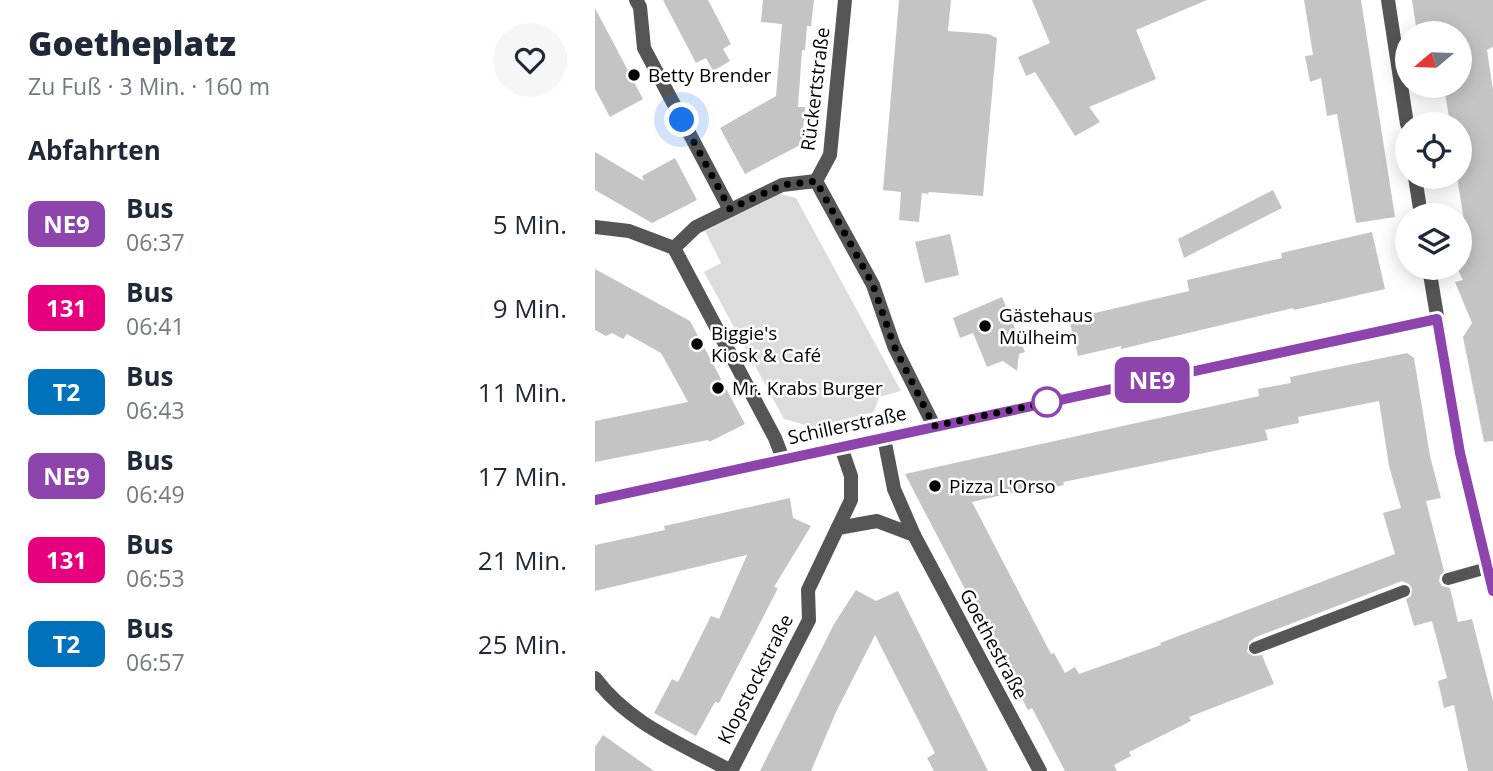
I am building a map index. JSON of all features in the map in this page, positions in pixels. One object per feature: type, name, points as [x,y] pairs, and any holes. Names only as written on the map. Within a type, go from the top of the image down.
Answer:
[{"type":"street","points":[[636,0],[640,7],[644,48],[730,209]]},
{"type":"street","name":"Rückertstraße","points":[[816,181],[830,155],[845,0]]},
{"type":"street","points":[[1388,0],[1405,112]]},
{"type":"street","points":[[674,248],[697,227],[730,209],[782,185],[816,181],[873,285],[894,346],[934,426]]},
{"type":"street","points":[[595,227],[629,232],[674,248],[775,438],[783,459]]},
{"type":"street","points":[[1431,280],[1460,453],[1493,591]]},
{"type":"street","name":"Schillerstraße","points":[[595,500],[1437,319]]},
{"type":"street","name":"Goethestraße","points":[[884,438],[894,489],[914,535],[1040,771]]},
{"type":"street","name":"Klopstockstraße","points":[[731,771],[809,620],[808,590],[851,500],[851,476],[841,447]]},
{"type":"street","points":[[838,528],[877,521],[914,535]]},
{"type":"street","points":[[595,678],[623,709],[649,728],[731,771]]},
{"type":"lane","points":[[1448,579],[1487,568]]},
{"type":"lane","points":[[1255,648],[1404,591]]},
{"type":"shaded area","points":[[780,194],[796,198],[901,391],[879,397],[874,412],[813,427],[784,419],[704,272],[721,263],[705,231]]},
{"type":"building","points":[[663,0],[708,0],[731,44],[723,49],[730,61],[713,71],[706,58],[696,63]]},
{"type":"building","points":[[763,0],[814,0],[811,26],[807,26],[805,50],[802,50],[798,107],[805,107],[802,144],[745,174],[720,128],[776,96],[782,24],[761,22]]},
{"type":"building","points":[[899,0],[951,0],[948,31],[988,34],[997,38],[983,196],[922,193],[919,222],[899,220],[901,192],[883,190]]},
{"type":"building","points":[[1032,0],[1207,0],[1136,30],[1156,79],[1089,107],[1100,122],[1075,136],[1035,72],[1026,76],[1018,57],[1050,43]]},
{"type":"building","points":[[1304,0],[1361,0],[1395,217],[1356,223],[1337,114],[1327,116],[1321,78],[1310,82],[1305,56],[1313,55]]},
{"type":"building","points":[[1412,0],[1493,0],[1493,47],[1487,50],[1493,90],[1493,441],[1484,442],[1463,337],[1472,323],[1455,282],[1472,280],[1472,203],[1461,203],[1459,189],[1472,189],[1472,112],[1448,112],[1446,98],[1472,98],[1472,21],[1415,21]]},
{"type":"building","points":[[595,8],[643,99],[610,117],[595,89]]},
{"type":"building","points":[[595,152],[644,181],[642,176],[675,158],[697,200],[652,223],[595,190]]},
{"type":"building","points":[[1273,190],[1282,208],[1184,258],[1178,239]]},
{"type":"building","points":[[1372,232],[1385,289],[1121,349],[1121,346],[1078,356],[1069,319],[1189,291],[1187,280],[1282,258],[1281,253]]},
{"type":"building","points":[[950,234],[959,275],[925,283],[915,242]]},
{"type":"building","points":[[595,269],[690,321],[745,424],[709,442],[708,440],[595,462],[595,421],[688,402],[661,353],[627,334],[623,339],[612,333],[606,336],[595,330]]},
{"type":"building","name":"Gästehaus Mülheim","points":[[1002,297],[1025,352],[1019,354],[1017,371],[1003,361],[987,367],[973,333],[960,338],[953,318]]},
{"type":"building","points":[[1407,353],[1414,358],[1430,456],[1441,498],[1426,501],[1444,571],[1439,581],[1442,586],[1450,588],[1458,622],[1472,619],[1493,701],[1493,771],[1468,771],[1454,705],[1444,708],[1438,681],[1447,678],[1432,621],[1414,626],[1406,599],[1411,596],[1412,589],[1402,581],[1249,642],[1247,652],[1253,656],[1262,655],[1274,684],[1189,717],[1191,721],[1129,752],[1131,756],[1114,765],[1117,771],[1065,771],[1032,708],[1028,710],[905,474],[1259,396],[1258,389],[1291,383],[1290,377]],"holes":[[[1379,401],[1389,466],[1401,508],[1383,513],[1395,554],[1079,674],[1075,667],[1065,673],[1054,653],[1051,654],[972,502],[1019,491],[1020,494],[1064,485],[1063,482],[1268,440],[1265,430],[1299,423],[1298,417]]]},
{"type":"building","points":[[790,498],[793,518],[811,526],[774,587],[778,588],[719,703],[715,702],[696,736],[654,713],[672,679],[678,682],[711,616],[719,619],[747,555],[595,591],[595,545],[665,530],[664,526]]},
{"type":"building","points":[[856,590],[876,601],[898,591],[988,771],[934,771],[927,758],[935,753],[875,635],[836,712],[811,771],[760,771],[834,624]]},
{"type":"building","points":[[603,735],[654,771],[595,771],[595,747]]},
{"type":"bus line","name":"NE9","points":[[595,500],[1437,319],[1460,453],[1493,591]]},
{"type":"place","name":"Betty Brender","points":[[634,75]]},
{"type":"place","name":"Gästehaus Mülheim","points":[[985,326]]},
{"type":"place","name":"Biggie's Kiosk & Café","points":[[697,344]]},
{"type":"place","name":"Mr. Krabs Burger","points":[[718,388]]},
{"type":"place","name":"Pizza L'Orso","points":[[935,486]]},
{"type":"route","points":[[682,120],[730,209],[782,185],[816,181],[873,285],[894,346],[934,426],[1059,400],[1047,402]]}]
